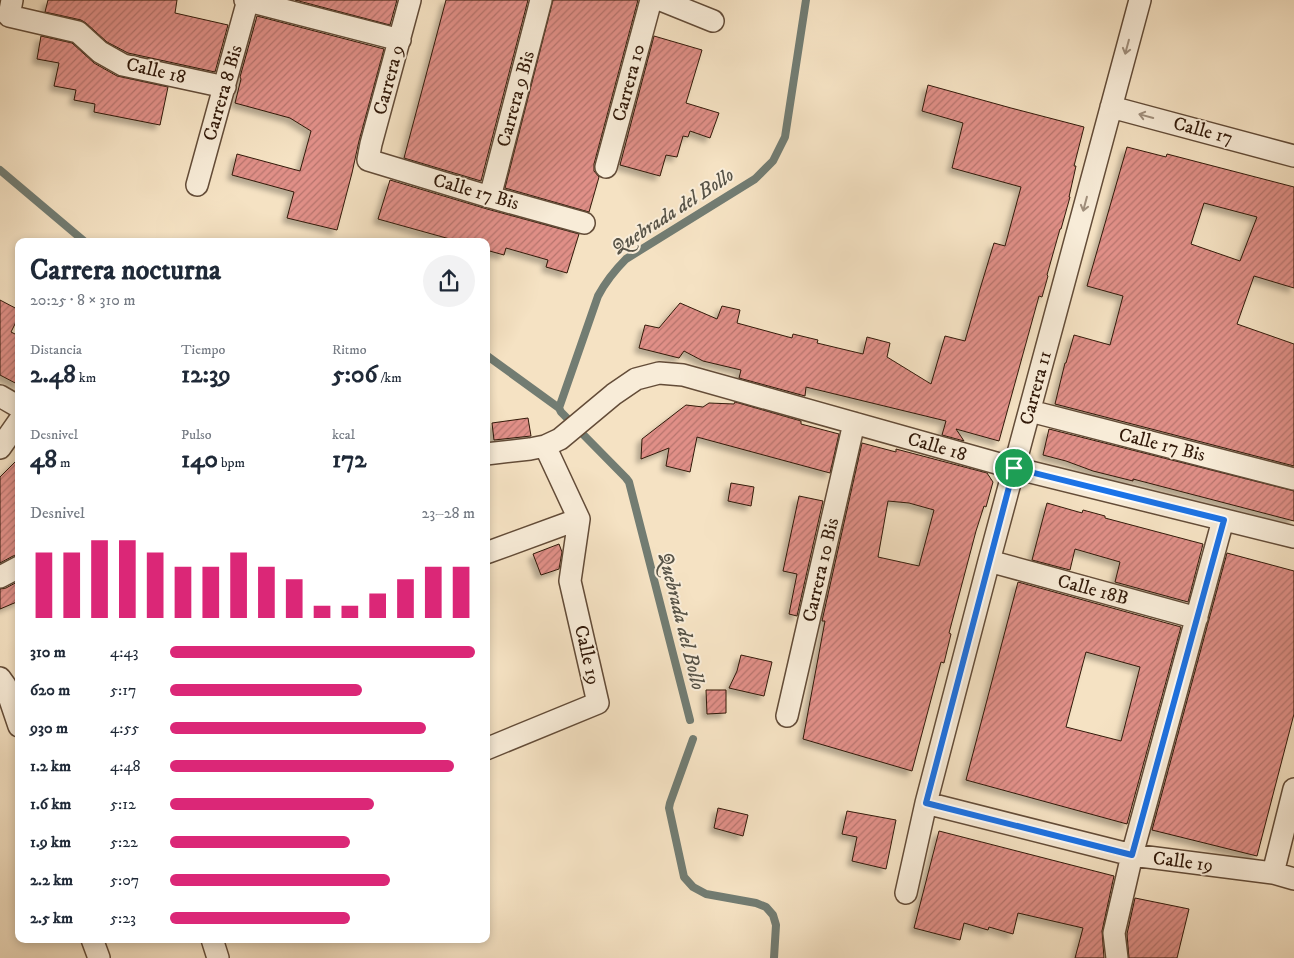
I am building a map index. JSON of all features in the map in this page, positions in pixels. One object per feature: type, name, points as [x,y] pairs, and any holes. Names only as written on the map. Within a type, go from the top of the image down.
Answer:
[{"type":"street","points":[[247,0],[400,40]]},
{"type":"street","name":"Carrera 8 Bis","points":[[197,185],[247,0]]},
{"type":"street","name":"Carrera 9","points":[[368,160],[410,0]]},
{"type":"street","name":"Carrera 9 Bis","points":[[490,197],[541,0]]},
{"type":"street","name":"Carrera 10","points":[[606,167],[651,0]]},
{"type":"street","points":[[661,0],[713,21]]},
{"type":"street","name":"Carrera 11","points":[[906,893],[926,803],[1140,0]]},
{"type":"street","name":"Calle 18","points":[[10,8],[78,32],[100,52],[123,65],[225,87]]},
{"type":"street","name":"Calle 17","points":[[1112,107],[1294,156]]},
{"type":"street","name":"Calle 17 Bis","points":[[368,160],[584,223]]},
{"type":"street","name":"Calle 18","points":[[552,442],[614,394],[636,380],[659,373],[683,375],[1014,468],[1294,537]]},
{"type":"street","points":[[0,396],[15,404]]},
{"type":"street","name":"Calle 17 Bis","points":[[1030,411],[1294,479]]},
{"type":"street","name":"Carrera 10 Bis","points":[[787,716],[854,423]]},
{"type":"street","points":[[0,448],[15,427]]},
{"type":"street","points":[[490,454],[530,449],[552,442],[578,518],[490,551]]},
{"type":"street","name":"Calle 19","points":[[490,747],[598,702],[570,581],[578,518]]},
{"type":"street","points":[[1117,958],[1114,933],[1132,855],[1224,520]]},
{"type":"street","name":"Calle 18B","points":[[990,561],[1197,618]]},
{"type":"street","points":[[0,577],[15,569]]},
{"type":"street","points":[[0,678],[5,685],[15,714]]},
{"type":"street","points":[[1274,873],[1294,790]]},
{"type":"street","name":"Calle 19","points":[[926,803],[1132,855],[1274,873],[1294,879]]},
{"type":"street","points":[[93,943],[98,958]]},
{"type":"street","points":[[213,943],[218,958]]},
{"type":"building","points":[[48,0],[177,0],[175,13],[228,25],[215,72],[128,53],[107,42],[81,20],[45,12]]},
{"type":"building","points":[[295,0],[397,0],[390,25]]},
{"type":"building","points":[[446,0],[528,0],[481,181],[404,158]]},
{"type":"building","points":[[553,0],[638,0],[594,164],[594,171],[599,177],[589,212],[505,188]]},
{"type":"building","points":[[257,16],[384,49],[337,230],[287,218],[294,192],[232,175],[237,154],[300,171],[311,131],[290,118],[235,103],[240,77]]},
{"type":"building","points":[[41,36],[72,43],[94,63],[117,76],[168,87],[160,125],[94,112],[95,104],[74,100],[76,90],[54,86],[59,63],[37,59]]},
{"type":"building","points":[[654,36],[702,50],[686,103],[719,113],[710,138],[690,131],[688,137],[683,136],[677,157],[666,155],[660,176],[620,165]]},
{"type":"building","points":[[928,85],[1084,127],[1074,166],[1076,166],[1070,197],[1042,297],[1039,296],[999,441],[956,429],[964,441],[942,435],[946,421],[806,387],[805,396],[739,378],[741,370],[703,361],[684,351],[679,358],[639,348],[645,325],[659,328],[680,303],[717,319],[722,306],[740,310],[737,323],[792,338],[793,334],[818,340],[817,343],[863,354],[867,337],[890,343],[887,357],[931,384],[945,336],[965,341],[994,243],[1005,246],[1021,187],[952,168],[963,123],[922,111]]},
{"type":"building","points":[[1127,147],[1166,157],[1167,154],[1294,187],[1294,288],[1254,276],[1237,324],[1294,344],[1294,466],[1055,404],[1074,335],[1110,345],[1123,296],[1087,286]],"holes":[[[1204,203],[1257,217],[1240,261],[1191,244]]]},
{"type":"building","points":[[390,180],[579,234],[567,273],[546,267],[548,260],[506,248],[504,255],[490,251],[490,238],[446,238],[378,219]]},
{"type":"building","points":[[0,300],[15,308],[15,324],[11,332],[15,334],[15,383],[0,375]]},
{"type":"building","points":[[735,402],[801,421],[801,424],[839,434],[830,473],[697,437],[690,472],[666,466],[669,448],[641,459],[642,439],[686,405],[703,407],[709,403],[734,404]]},
{"type":"building","points":[[528,418],[531,436],[494,440],[492,423]]},
{"type":"building","points":[[1049,429],[1294,491],[1294,521],[1133,479],[1133,481],[1093,471],[1043,455]]},
{"type":"building","points":[[862,443],[896,452],[896,449],[987,473],[993,482],[986,507],[984,506],[976,531],[949,633],[951,634],[944,663],[941,662],[912,771],[803,739],[825,621],[822,621]],"holes":[[[888,501],[909,503],[934,510],[919,566],[878,557]]]},
{"type":"building","points":[[15,462],[15,556],[0,563],[0,477]]},
{"type":"building","points":[[731,483],[754,487],[751,506],[728,501]]},
{"type":"building","points":[[799,496],[823,501],[797,616],[789,614],[797,574],[783,571]]},
{"type":"building","points":[[1047,503],[1082,513],[1083,510],[1105,516],[1105,518],[1203,544],[1188,602],[1115,582],[1120,562],[1075,549],[1070,570],[1032,560]]},
{"type":"building","points":[[559,544],[562,552],[559,569],[541,575],[533,554]]},
{"type":"building","points":[[1227,553],[1294,571],[1294,714],[1257,856],[1152,830]]},
{"type":"building","points":[[1018,582],[1181,627],[1127,824],[966,780]],"holes":[[[1086,652],[1140,667],[1121,741],[1066,727]]]},
{"type":"building","points":[[15,583],[15,603],[0,609],[0,589]]},
{"type":"building","points":[[741,655],[772,662],[764,696],[729,688],[737,671]]},
{"type":"building","points":[[706,690],[726,690],[726,713],[707,714]]},
{"type":"building","points":[[718,808],[748,815],[743,836],[714,828]]},
{"type":"building","points":[[847,811],[896,820],[886,869],[852,861],[857,837],[842,834]]},
{"type":"building","points":[[939,831],[1114,876],[1102,931],[1104,958],[1075,958],[1083,928],[1018,913],[1013,934],[989,927],[988,930],[964,923],[960,940],[914,928]]},
{"type":"building","points":[[1135,898],[1189,909],[1177,958],[1129,958],[1127,934]]},
{"type":"waterway","name":"Quebrada del Bollo","points":[[690,720],[629,482],[559,408],[598,296],[618,268],[626,259],[755,179],[773,161],[785,137],[806,0]]},
{"type":"waterway","points":[[0,170],[80,238]]},
{"type":"waterway","points":[[490,358],[559,408]]},
{"type":"waterway","name":"Quebrada del Bollo","points":[[693,739],[669,808],[684,877],[693,887],[706,894],[756,903],[766,907],[773,915],[776,925],[774,958]]},
{"type":"route","points":[[1014,468],[1224,520],[1132,855],[926,803],[1014,468]]}]
